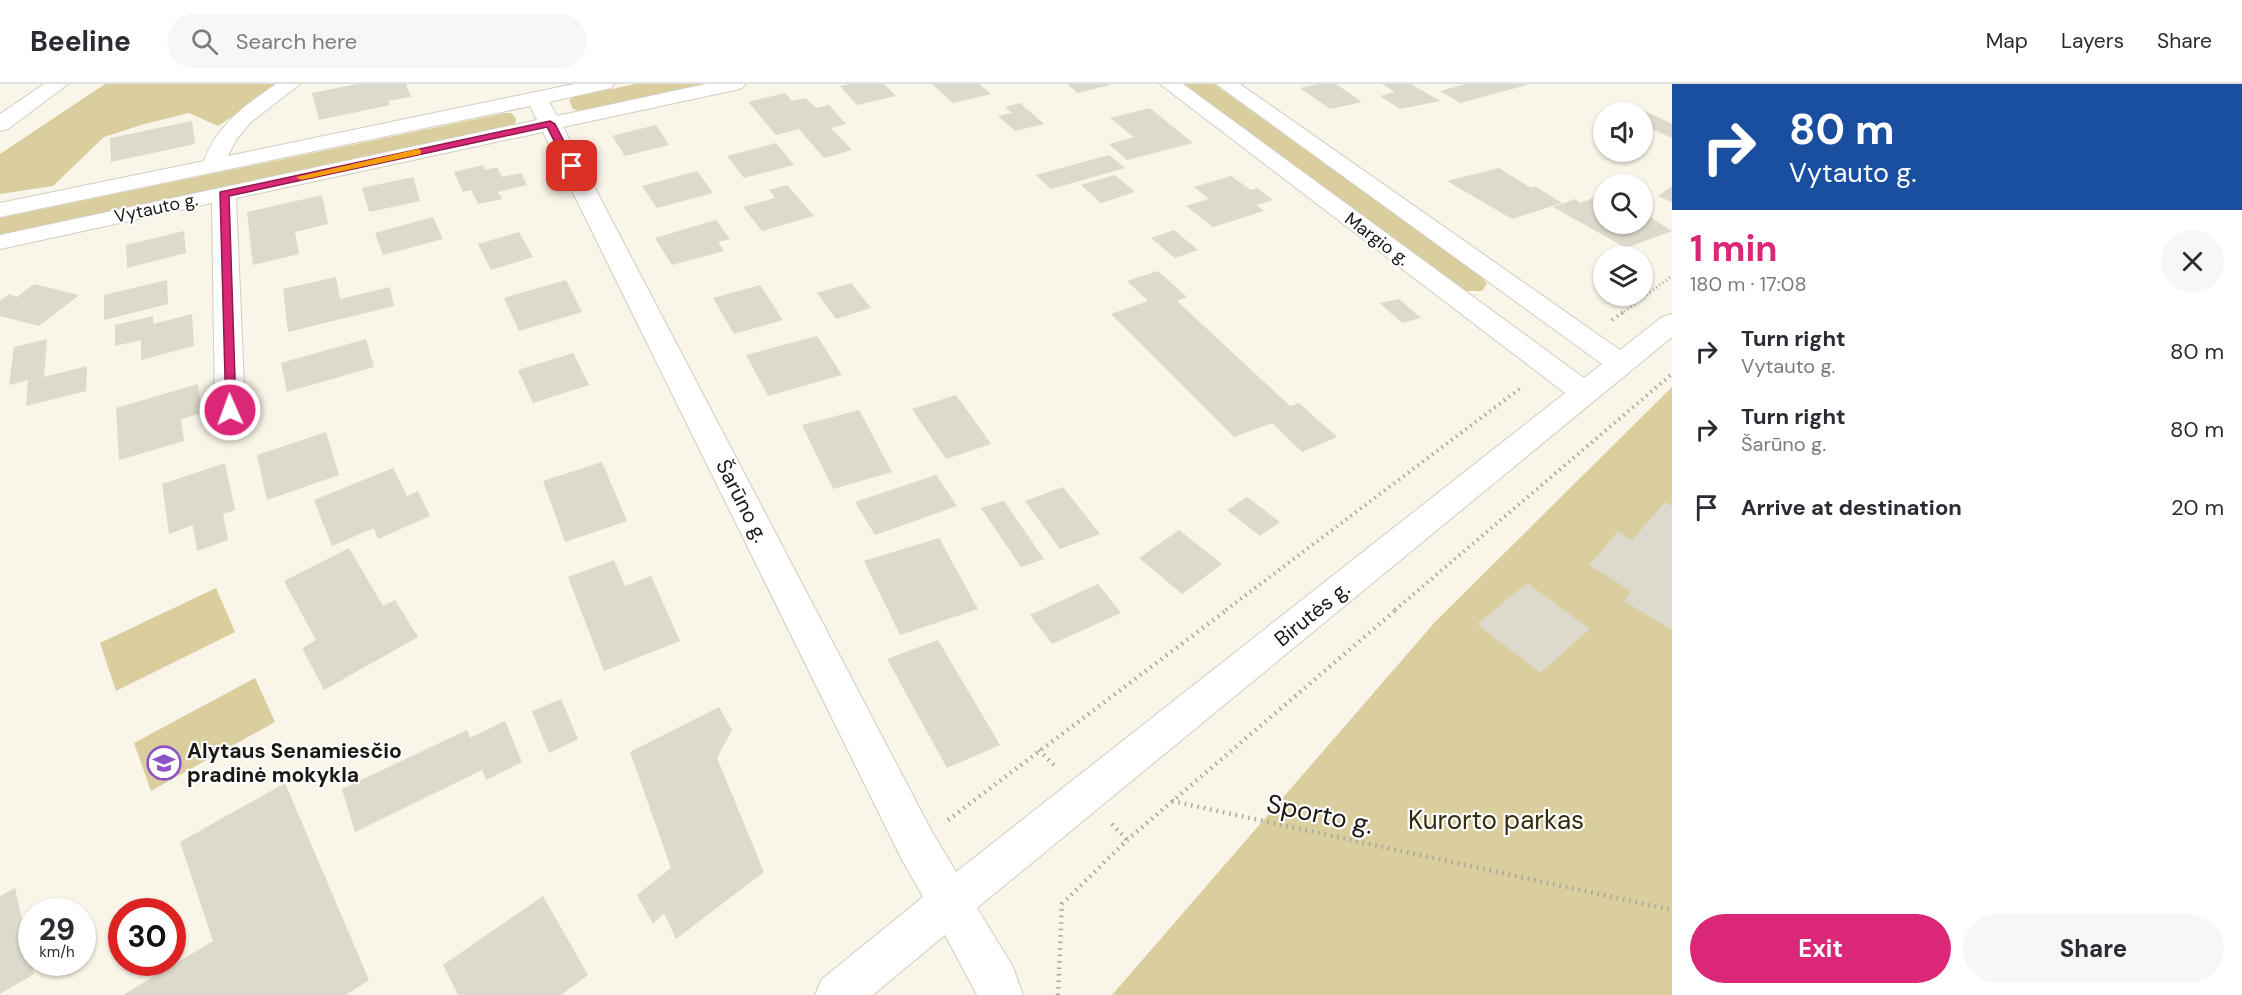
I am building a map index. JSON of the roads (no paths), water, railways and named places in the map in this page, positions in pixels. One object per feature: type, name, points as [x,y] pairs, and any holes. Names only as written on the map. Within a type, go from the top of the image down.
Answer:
[{"type":"street","points":[[0,124],[58,84]]},
{"type":"street","points":[[213,166],[228,131],[249,111],[290,84]]},
{"type":"street","name":"Vytauto g.","points":[[0,242],[224,194],[544,111],[604,84]]},
{"type":"street","name":"Vytauto g.","points":[[0,210],[213,166],[544,111],[735,84]]},
{"type":"street","name":"Margio g.","points":[[1170,84],[1584,393]]},
{"type":"street","name":"Margio g.","points":[[1226,84],[1621,364]]},
{"type":"street","name":"Šarūno g.","points":[[544,111],[916,844],[950,903]]},
{"type":"street","points":[[224,194],[230,410]]},
{"type":"street","name":"Birutės g.","points":[[838,995],[1672,323]]},
{"type":"street","points":[[950,903],[997,983],[1000,995]]},
{"type":"place","name":"Alytaus Senamiesčio pradinė mokykla","points":[[164,763]]},
{"type":"park label","name":"Kurorto parkas","points":[[1496,820]]}]
